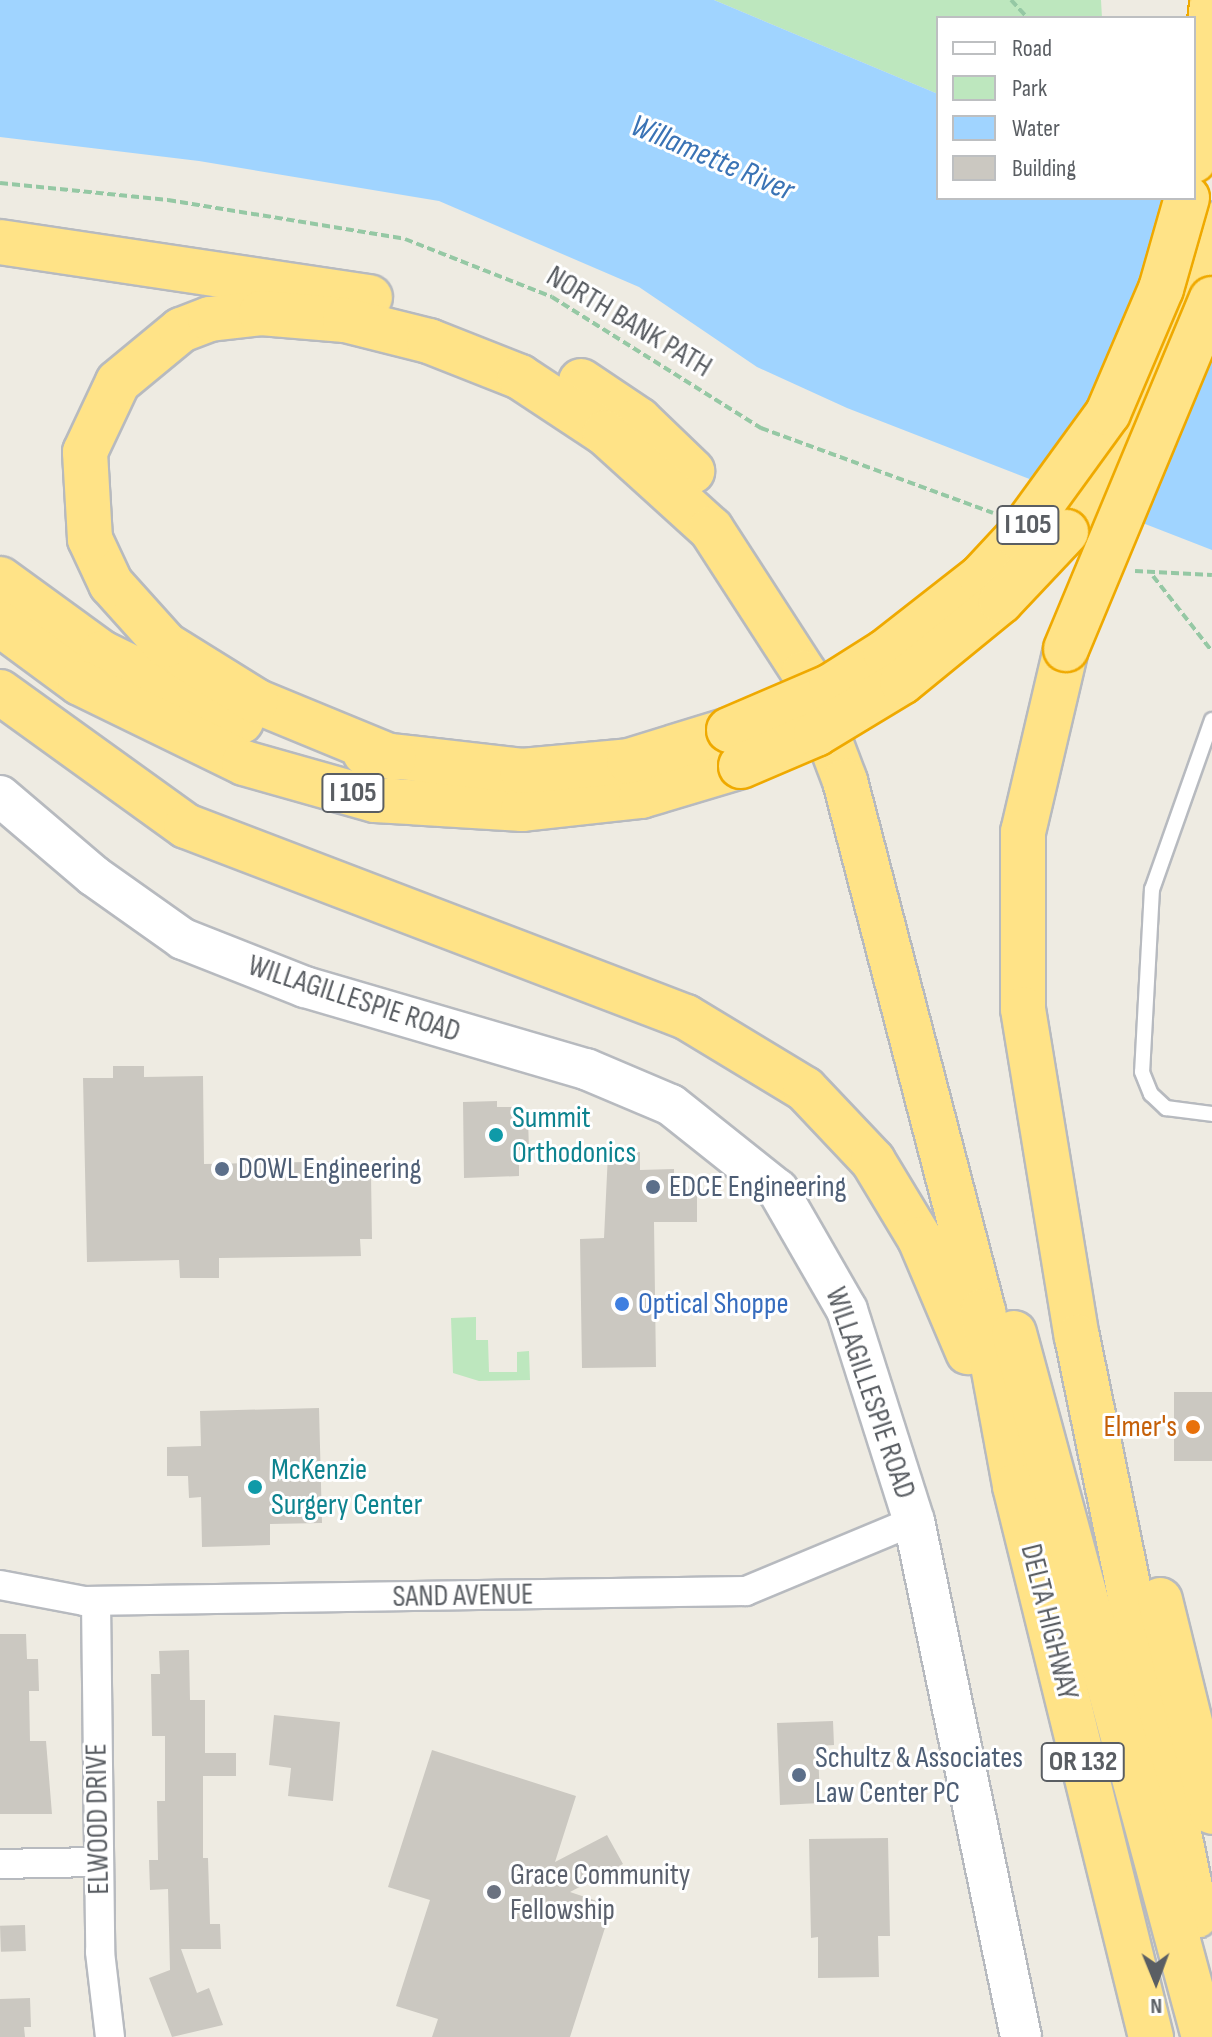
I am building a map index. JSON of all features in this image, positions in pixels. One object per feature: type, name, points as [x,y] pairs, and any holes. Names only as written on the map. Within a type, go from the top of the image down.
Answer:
[{"type":"highway","points":[[1196,143],[1212,5]]},
{"type":"highway","name":"I 105","points":[[0,624],[80,683],[244,763],[375,800],[523,809],[641,796],[735,748],[885,652],[981,577],[1018,537],[1108,413],[1161,289],[1186,200]]},
{"type":"highway","name":"I 105","points":[[0,579],[102,653],[256,728],[394,758],[522,771],[735,748],[816,734],[902,682],[1041,563],[1098,486],[1148,400],[1202,268],[1212,225]]},
{"type":"highway","points":[[0,242],[350,291],[462,321],[550,360],[639,420],[732,511],[768,557],[843,694],[866,757],[1178,1958],[1204,2037]]},
{"type":"highway","points":[[1212,299],[1066,649],[1037,753],[1019,886],[1023,1009],[1060,1204],[1077,1337],[1212,1997]]},
{"type":"highway","points":[[394,758],[256,701],[166,645],[111,584],[90,539],[85,452],[118,382],[181,330],[210,319],[261,313],[345,320],[429,341],[520,377],[605,433],[711,529],[804,673],[845,781],[983,1311],[1015,1486]]},
{"type":"highway","points":[[0,692],[186,826],[686,1017],[805,1089],[873,1161],[920,1239],[956,1318],[1015,1486]]},
{"type":"highway","points":[[1060,1204],[1098,1334],[1212,1812]]},
{"type":"highway","name":"DELTA HIGHWAY","points":[[1015,1486],[1151,2037]]},
{"type":"street","name":"WILLAGILLESPIE ROAD","points":[[4,809],[183,939],[305,987],[586,1069],[671,1105],[738,1152],[778,1190],[847,1310],[914,1521],[1021,2037]]},
{"type":"street","name":"SAND AVENUE","points":[[0,1585],[96,1601],[746,1591],[914,1521]]},
{"type":"street","name":"ELWOOD DRIVE","points":[[96,1601],[101,1977],[110,2037]]},
{"type":"street","points":[[0,1864],[98,1862]]},
{"type":"lane","points":[[1212,720],[1152,889],[1142,1072],[1151,1094],[1166,1108],[1212,1114]]},
{"type":"path","points":[[1011,0],[1026,16]]},
{"type":"path","name":"NORTH BANK PATH","points":[[0,183],[168,200],[418,244],[552,297],[761,428],[997,514]]},
{"type":"path","points":[[1127,569],[1152,575],[1212,575]]},
{"type":"path","points":[[1152,575],[1211,650]]},
{"type":"green space","points":[[714,0],[1101,0],[1102,16],[936,16],[936,93]]},
{"type":"green space","points":[[476,1317],[476,1340],[488,1340],[489,1372],[517,1372],[517,1352],[529,1351],[530,1380],[479,1381],[453,1373],[451,1318]]},
{"type":"water","name":"Willamette River","points":[[0,0],[714,0],[936,93],[936,200],[1212,200],[1212,550],[847,408],[757,367],[639,287],[439,201],[199,161],[0,137]]},
{"type":"building","name":"DOWL Engineering","points":[[113,1066],[144,1066],[144,1077],[203,1076],[204,1164],[358,1161],[359,1175],[371,1175],[372,1239],[360,1239],[361,1256],[219,1258],[219,1278],[180,1278],[179,1260],[87,1262],[83,1078],[113,1078]]},
{"type":"building","name":"Summit Orthodonics","points":[[497,1101],[497,1107],[519,1107],[519,1120],[528,1120],[529,1149],[519,1150],[519,1176],[464,1178],[463,1102]]},
{"type":"building","name":"Optical Shoppe","points":[[640,1152],[640,1170],[674,1169],[674,1187],[697,1186],[697,1222],[654,1222],[656,1367],[582,1368],[580,1239],[604,1238],[608,1153]]},
{"type":"building","name":"Elmer's","points":[[1174,1392],[1212,1392],[1212,1461],[1174,1461]]},
{"type":"building","name":"McKenzie Surgery Center","points":[[319,1408],[322,1523],[270,1524],[270,1545],[202,1547],[201,1497],[189,1498],[188,1476],[167,1476],[167,1447],[201,1446],[200,1411]]},
{"type":"building","points":[[0,1634],[26,1634],[27,1659],[38,1659],[39,1691],[29,1691],[30,1741],[46,1741],[52,1814],[0,1814]]},
{"type":"building","points":[[189,1650],[190,1700],[205,1700],[205,1753],[236,1753],[236,1776],[203,1776],[203,1858],[208,1858],[210,1924],[220,1924],[221,1949],[181,1949],[197,1993],[209,1988],[223,2025],[172,2037],[149,1978],[170,1970],[168,1889],[150,1890],[149,1860],[158,1860],[157,1801],[165,1801],[165,1736],[152,1736],[151,1674],[160,1674],[159,1651]]},
{"type":"building","points":[[274,1715],[340,1722],[333,1801],[288,1796],[291,1768],[269,1765]]},
{"type":"building","name":"Schultz & Associates Law Center PC","points":[[833,1721],[834,1745],[818,1746],[820,1803],[780,1805],[777,1723]]},
{"type":"building","name":"Grace Community Fellowship","points":[[432,1750],[576,1796],[555,1862],[607,1835],[623,1864],[570,1892],[612,1906],[570,2037],[432,2037],[438,2019],[396,2006],[430,1900],[388,1887]]},
{"type":"building","points":[[888,1838],[890,1936],[878,1936],[879,1977],[818,1978],[818,1937],[811,1938],[809,1839]]},
{"type":"building","points":[[25,1925],[26,1951],[1,1952],[0,1926]]},
{"type":"building","points":[[30,1998],[31,2027],[24,2027],[25,2037],[0,2037],[0,1999]]},
{"type":"place","name":"Summit Orthodonics","points":[[496,1135]]},
{"type":"place","name":"DOWL Engineering","points":[[222,1169]]},
{"type":"place","name":"EDCE Engineering","points":[[653,1187]]},
{"type":"place","name":"Optical Shoppe","points":[[622,1304]]},
{"type":"place","name":"Elmer's","points":[[1193,1427]]},
{"type":"place","name":"McKenzie Surgery Center","points":[[255,1487]]},
{"type":"place","name":"Schultz & Associates Law Center PC","points":[[799,1775]]},
{"type":"place","name":"Grace Community Fellowship","points":[[494,1892]]}]
